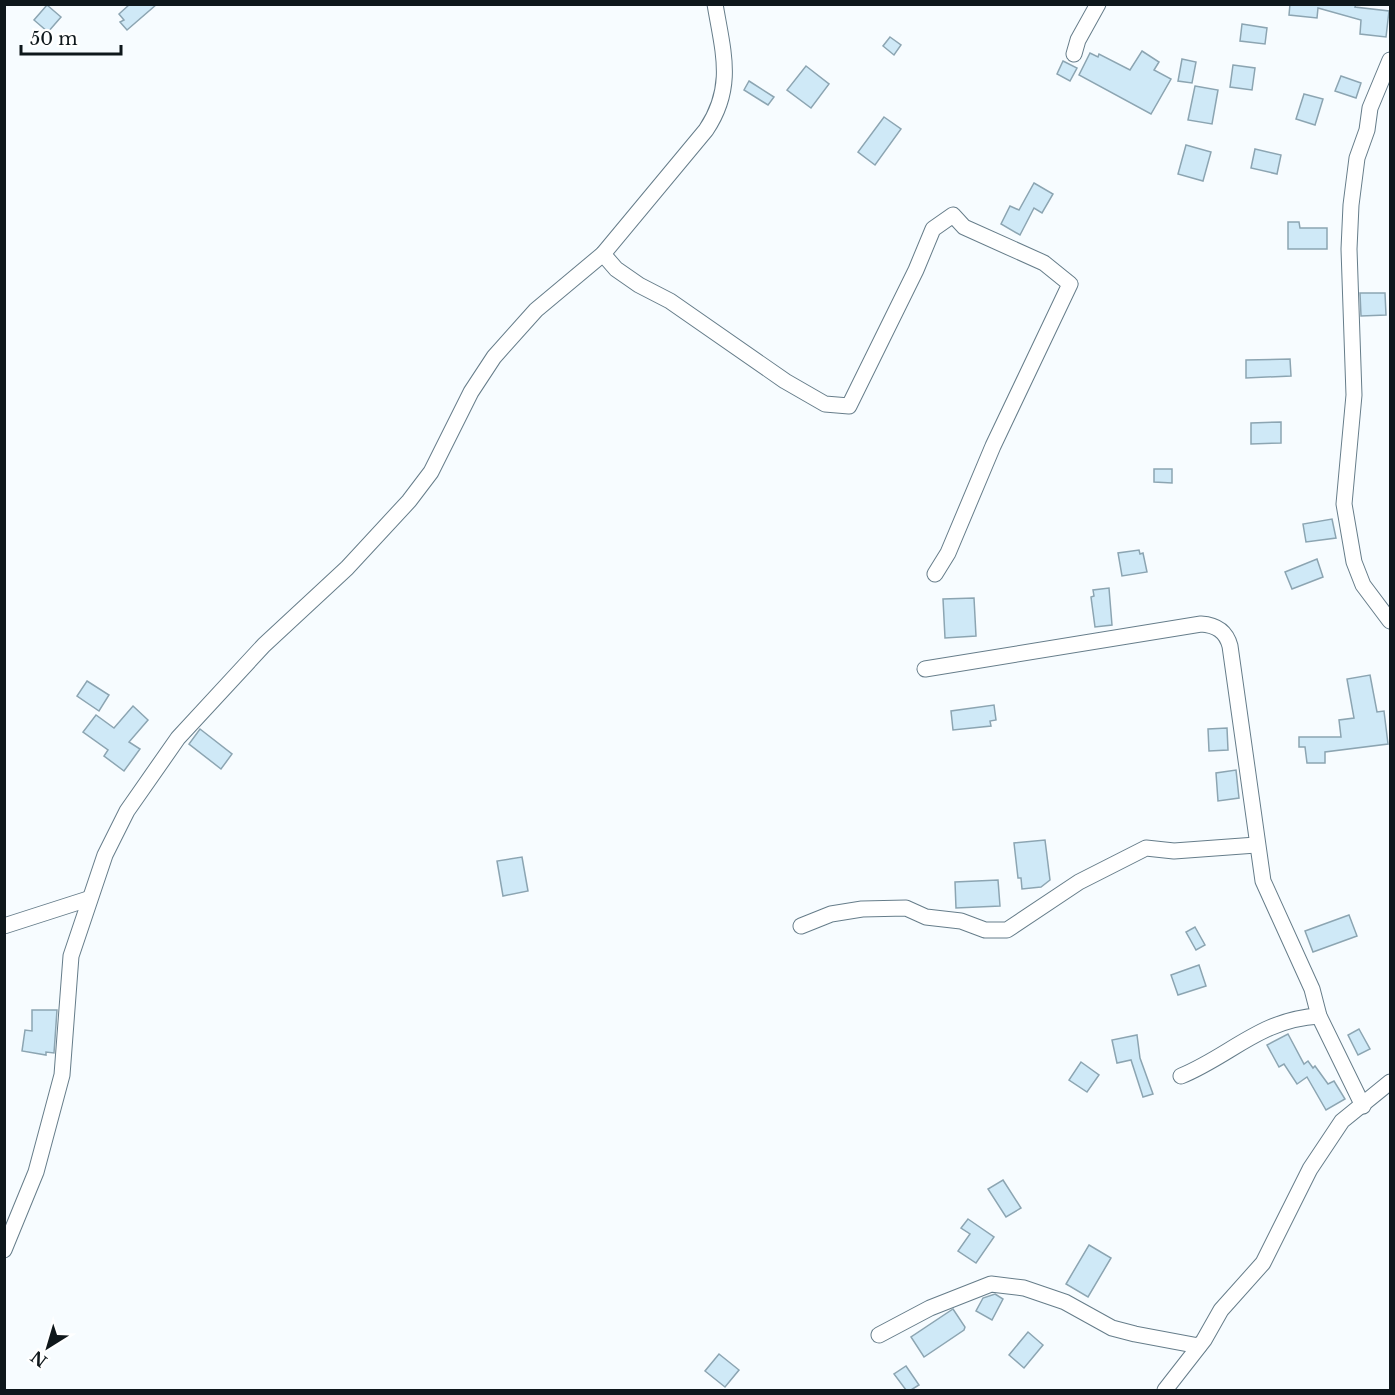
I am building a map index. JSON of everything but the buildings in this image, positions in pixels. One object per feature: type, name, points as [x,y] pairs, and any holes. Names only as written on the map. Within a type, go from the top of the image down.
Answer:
[{"type":"street","points":[[4,1250],[36,1172],[62,1075],[71,956],[88,899],[105,855],[127,811],[178,738],[264,645],[347,568],[409,501],[431,472],[471,392],[494,357],[536,310],[603,254],[646,204],[718,112],[724,95],[725,80],[723,46],[715,4]]},
{"type":"street","points":[[1074,54],[1078,40],[1098,4]]},
{"type":"street","points":[[1390,60],[1370,108],[1367,130],[1357,158],[1351,205],[1349,249],[1354,395],[1344,504],[1354,562],[1362,585],[1390,621]]},
{"type":"street","points":[[603,254],[616,269],[670,302],[785,381],[825,404],[849,406],[916,270],[933,229],[953,215],[964,227],[1044,263],[1070,284],[993,446],[948,553],[935,574]]},
{"type":"street","points":[[925,669],[1212,625],[1227,638],[1263,881],[1312,989],[1319,1016],[1363,1106]]},
{"type":"street","points":[[801,927],[831,914],[862,909],[906,908],[926,917],[961,921],[985,930],[1007,930],[1078,882],[1146,848],[1174,851],[1256,845]]},
{"type":"street","points":[[4,926],[88,899]]},
{"type":"street","points":[[1181,1076],[1199,1068],[1231,1046],[1271,1026],[1319,1016]]},
{"type":"street","points":[[1165,1390],[1199,1346],[1221,1310],[1263,1263],[1310,1169],[1342,1121],[1390,1082]]},
{"type":"street","points":[[879,1335],[930,1308],[991,1284],[1024,1288],[1065,1302],[1113,1328],[1199,1346]]}]
